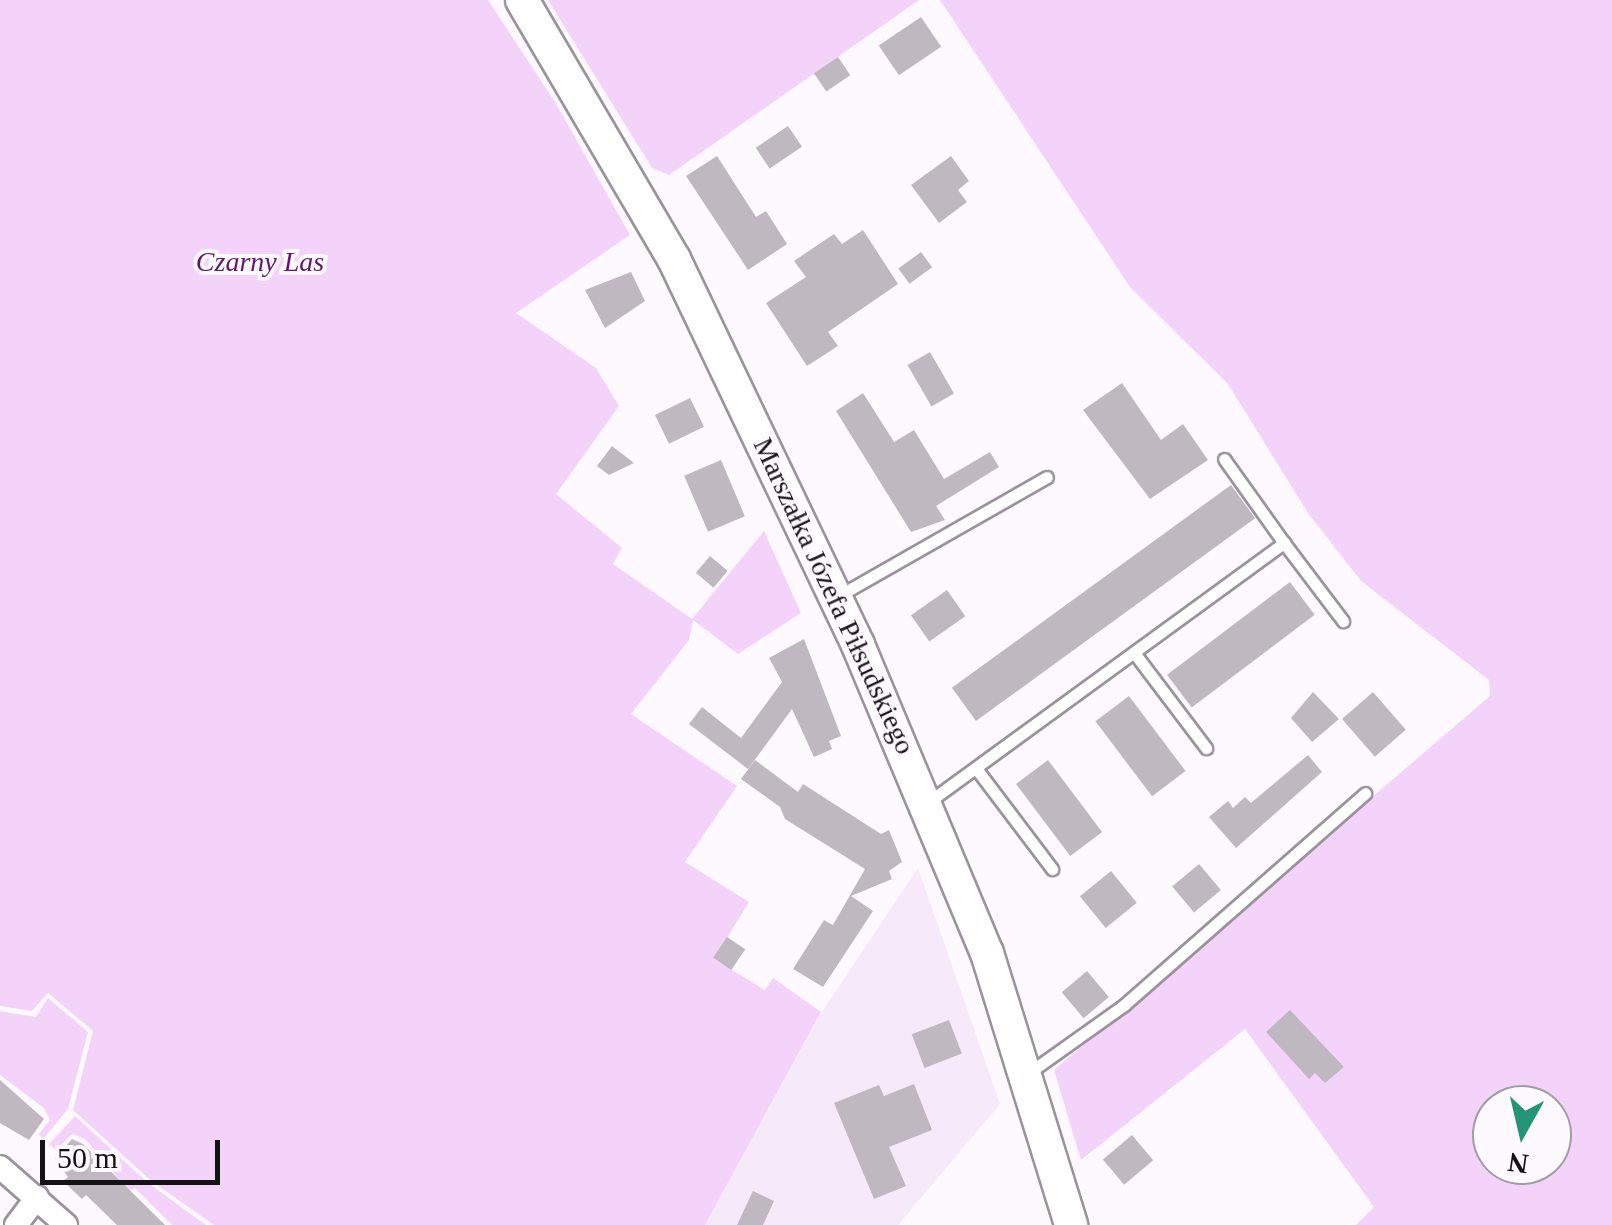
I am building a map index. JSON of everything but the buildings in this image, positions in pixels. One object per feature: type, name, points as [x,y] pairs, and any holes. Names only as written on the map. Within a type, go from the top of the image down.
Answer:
[{"type":"street","name":"Marszałka Józefa Piłsudskiego","points":[[522,0],[674,259],[836,597],[927,803],[1026,1074],[1071,1225]]},
{"type":"street","points":[[0,1168],[66,1225]]},
{"type":"street","points":[[16,1225],[37,1198]]},
{"type":"lane","points":[[1224,459],[1343,621]]},
{"type":"lane","points":[[836,597],[1047,477]]},
{"type":"lane","points":[[927,803],[978,771],[1284,543]]},
{"type":"lane","points":[[1135,654],[1206,748]]},
{"type":"lane","points":[[978,771],[1052,869]]},
{"type":"lane","points":[[1026,1074],[1124,1005],[1365,794]]},
{"type":"shaded area","points":[[918,868],[1000,1104],[898,1225],[705,1225],[820,1015]]},
{"type":"green space","name":"Czarny Las","points":[[0,0],[488,0],[555,102],[630,235],[516,313],[596,368],[619,406],[556,494],[622,548],[613,564],[692,619],[764,531],[801,613],[738,654],[693,620],[689,640],[631,714],[737,786],[685,862],[749,902],[714,959],[765,990],[773,978],[821,1012],[705,1225],[214,1225],[150,1180],[73,1110],[93,1031],[48,993],[32,1011],[0,1006]]},
{"type":"green space","points":[[548,0],[919,0],[669,175],[652,168]]},
{"type":"green space","points":[[940,0],[1612,0],[1612,1225],[1356,1225],[1374,1207],[1245,1029],[1081,1160],[1054,1070],[1490,696],[1489,680],[1361,581],[1308,513],[1228,384],[1130,287]]},
{"type":"green space","points":[[48,998],[88,1032],[68,1109],[43,1139],[39,1134],[50,1120],[44,1108],[0,1075],[0,1011],[36,1017]]},
{"type":"green space","points":[[75,1116],[147,1182],[206,1225],[172,1225],[135,1188],[129,1191],[85,1139],[72,1134],[56,1150],[49,1144]]}]
